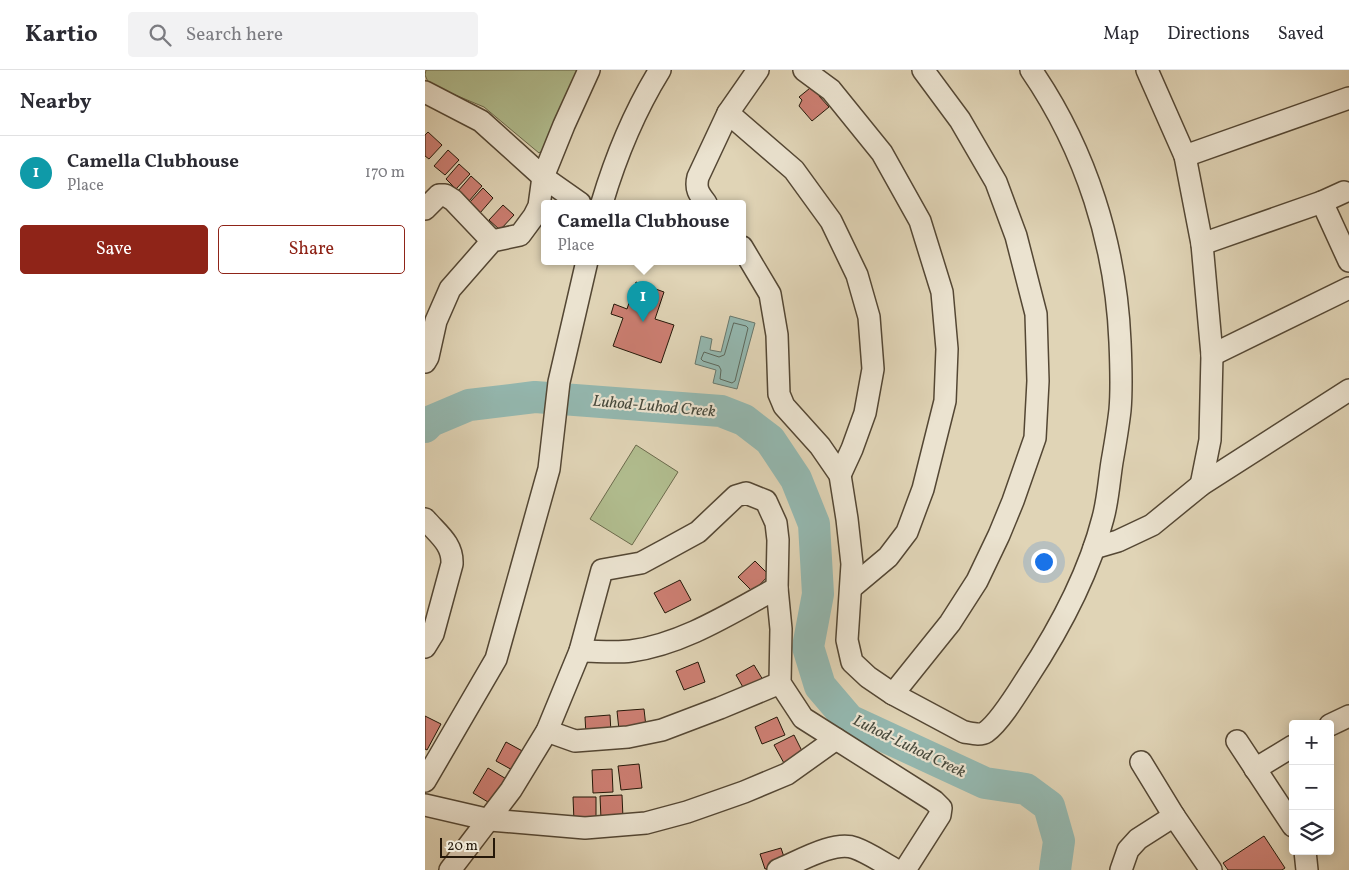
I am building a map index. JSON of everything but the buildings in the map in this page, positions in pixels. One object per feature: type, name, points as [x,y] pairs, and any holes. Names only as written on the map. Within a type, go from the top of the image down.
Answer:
[{"type":"street","points":[[425,362],[428,357],[436,321],[450,289],[492,241],[520,235],[534,216],[539,206],[543,177],[589,70]]},
{"type":"street","points":[[603,200],[615,162],[635,115],[660,70]]},
{"type":"street","points":[[705,200],[696,186],[698,177],[728,113],[758,70]]},
{"type":"street","points":[[805,70],[831,90],[882,153],[920,221],[942,292],[946,340],[945,400],[923,489],[907,532],[888,558],[851,588]]},
{"type":"street","points":[[893,694],[950,623],[977,581],[1013,501],[1035,438],[1037,410],[1036,314],[1016,236],[996,182],[960,120],[923,70]]},
{"type":"street","points":[[746,254],[770,294],[777,335],[779,394],[784,406],[820,446],[840,475],[852,564],[847,640],[852,662],[867,677],[893,694],[964,732],[975,734],[986,732],[1007,709],[1040,658],[1075,594],[1104,518],[1120,409],[1119,322],[1114,276],[1104,229],[1086,172],[1050,100],[1031,70]]},
{"type":"street","points":[[1150,71],[1185,156],[1202,244],[1212,355],[1210,440],[1201,485]]},
{"type":"street","points":[[425,92],[481,121],[543,177],[576,200]]},
{"type":"street","points":[[1185,156],[1349,98]]},
{"type":"street","points":[[728,113],[794,170],[831,221],[857,275],[869,317],[873,369],[865,413],[840,475]]},
{"type":"street","points":[[1202,244],[1344,192]]},
{"type":"street","points":[[425,209],[439,195],[445,195],[453,200],[492,241]]},
{"type":"street","points":[[1321,202],[1349,261]]},
{"type":"street","points":[[425,781],[496,659],[549,468],[559,382],[586,265]]},
{"type":"street","points":[[1212,355],[1349,288]]},
{"type":"street","points":[[1094,548],[1118,541],[1152,525],[1201,485],[1349,390]]},
{"type":"street","points":[[450,870],[511,790],[547,731],[580,651],[602,570],[641,563],[698,532],[736,496],[746,493],[766,501],[776,523],[777,588],[781,629],[780,682],[803,718],[934,801],[941,808],[940,815],[905,870]]},
{"type":"street","points":[[425,519],[447,543],[453,554],[452,564],[428,636]]},
{"type":"street","points":[[580,651],[630,651],[658,645],[708,625],[777,588]]},
{"type":"street","points":[[547,731],[575,741],[637,735],[662,730],[780,682]]},
{"type":"street","points":[[1334,723],[1349,716]]},
{"type":"street","points":[[425,804],[489,820],[585,828],[645,823],[687,812],[744,792],[787,774],[836,739]]},
{"type":"street","points":[[1237,741],[1289,820]]},
{"type":"street","points":[[1255,769],[1289,748]]},
{"type":"street","points":[[1141,762],[1174,816],[1211,870]]},
{"type":"street","points":[[1121,870],[1128,850],[1138,839],[1174,816]]},
{"type":"street","points":[[778,870],[826,849],[842,846],[854,847],[896,870]]},
{"type":"street","points":[[1305,855],[1307,870]]},
{"type":"green space","points":[[426,70],[586,70],[549,146],[539,153],[484,107],[429,84],[425,75]]},
{"type":"green space","points":[[636,445],[678,472],[632,545],[590,519]]},
{"type":"water","points":[[730,316],[755,323],[737,389],[713,383],[716,370],[695,364],[701,336],[712,339],[710,350],[721,352]]},
{"type":"waterway","name":"Luhod-Luhod Creek","points":[[425,427],[431,421],[469,405],[535,397],[721,411],[744,420],[770,440],[796,479],[814,524],[818,594],[808,647],[820,686],[849,720],[985,783],[1026,789],[1049,806],[1059,841],[1055,870]]},
{"type":"place","name":"Camella Clubhouse","points":[[643,322]]}]
